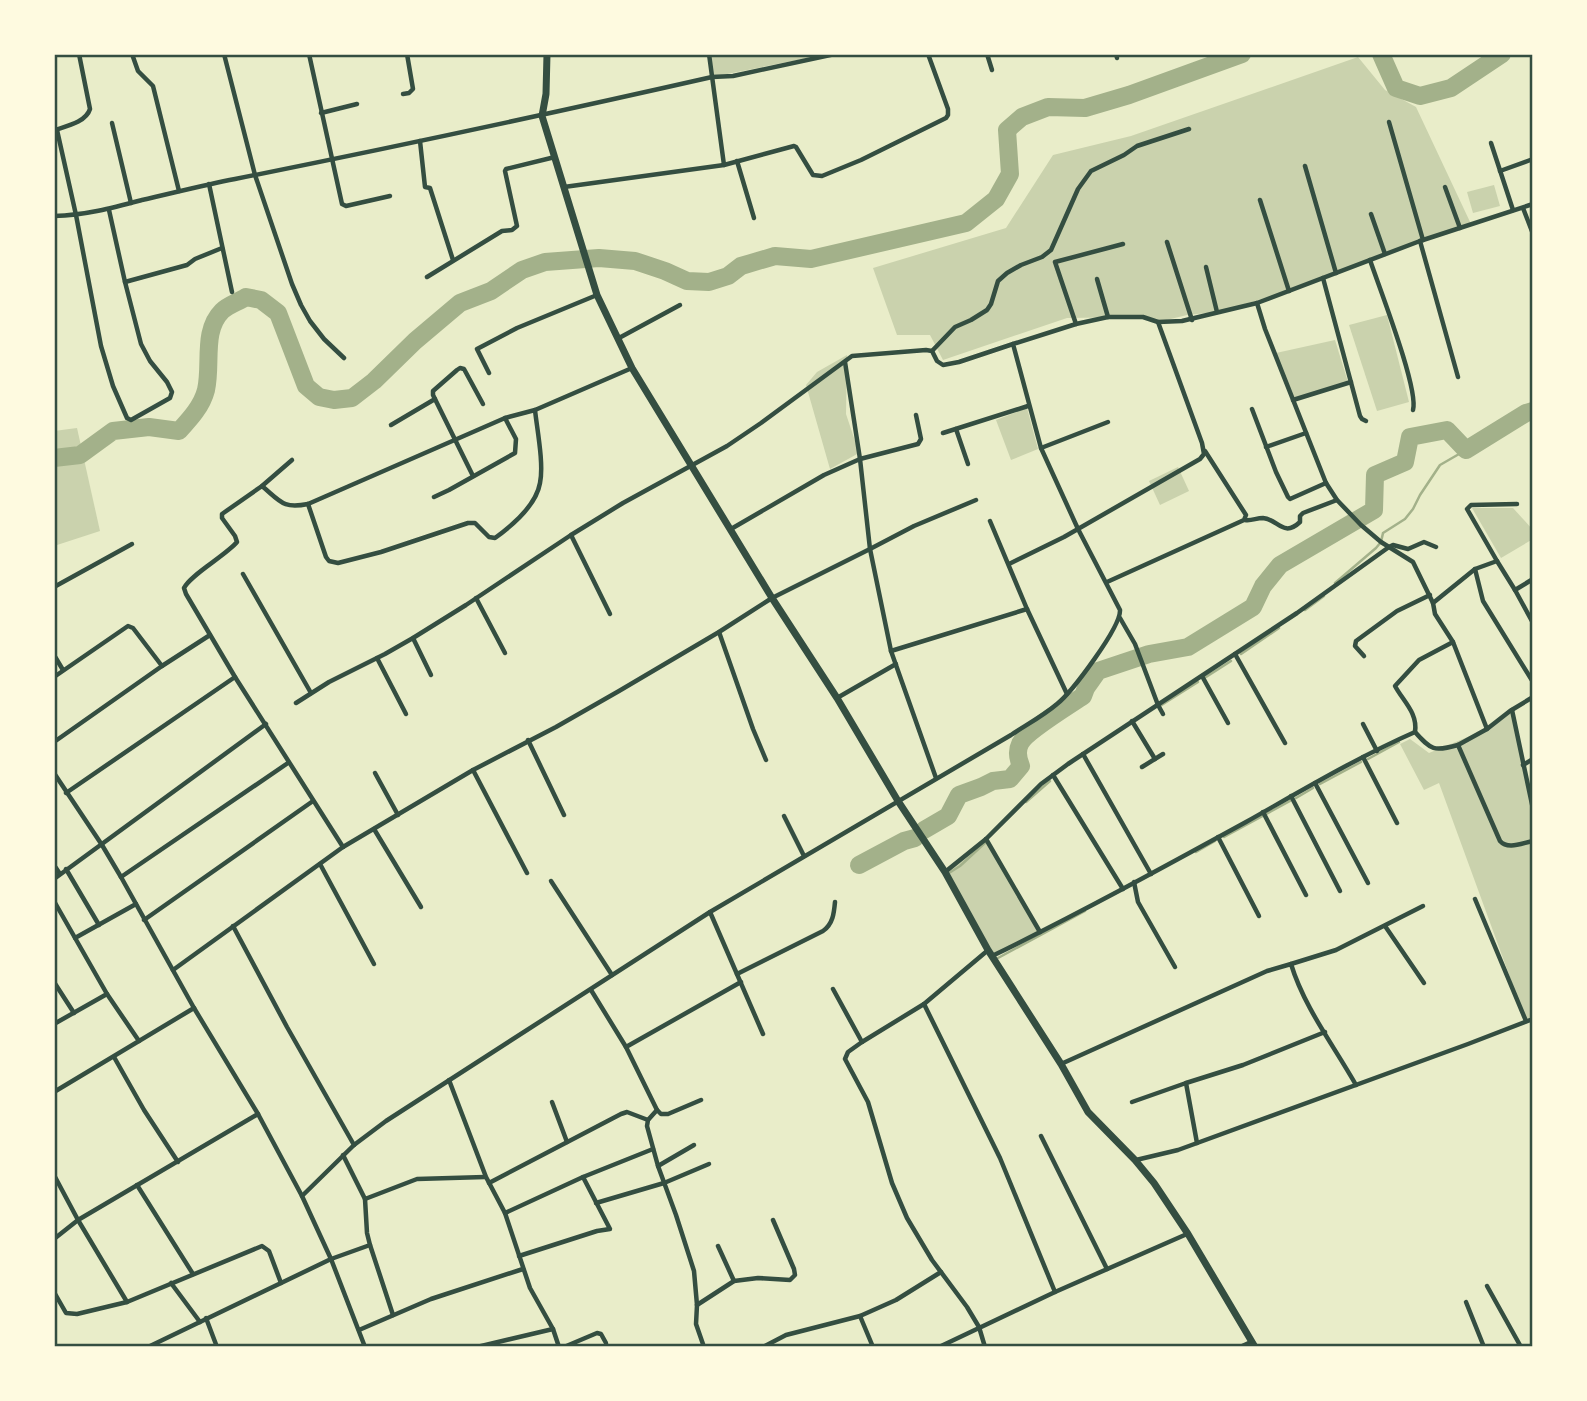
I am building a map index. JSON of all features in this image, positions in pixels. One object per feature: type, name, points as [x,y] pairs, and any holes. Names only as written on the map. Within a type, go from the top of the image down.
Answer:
[{"type":"main road","points":[[547,54],[546,94],[542,116],[597,295],[632,368],[898,801],[945,872],[990,953],[1061,1064],[1088,1112],[1154,1183],[1254,1344]]},
{"type":"street","points":[[79,54],[90,109],[86,117],[56,130],[76,215],[101,346],[113,386],[127,418],[131,420],[166,401],[172,392],[141,344],[109,210]]},
{"type":"street","points":[[132,54],[138,71],[153,86],[179,191]]},
{"type":"street","points":[[224,54],[255,175],[301,305],[324,339],[344,358]]},
{"type":"street","points":[[309,54],[342,204],[390,196]]},
{"type":"street","points":[[403,93],[409,93],[412,89],[407,54]]},
{"type":"street","points":[[709,54],[724,165]]},
{"type":"street","points":[[54,216],[109,210],[209,184],[332,161],[712,77],[733,76],[835,54]]},
{"type":"street","points":[[564,187],[724,165],[794,146],[813,175],[822,176],[944,121],[948,109],[928,54]]},
{"type":"street","points":[[987,54],[992,70]]},
{"type":"street","points":[[321,113],[357,104]]},
{"type":"street","points":[[1390,122],[1458,377]]},
{"type":"street","points":[[112,123],[131,203]]},
{"type":"street","points":[[932,352],[954,327],[987,310],[996,285],[1007,273],[1051,250],[1085,177],[1091,171],[1137,146],[1189,129]]},
{"type":"street","points":[[420,141],[425,187],[430,188],[453,260]]},
{"type":"street","points":[[1491,144],[1513,210]]},
{"type":"street","points":[[427,276],[502,231],[512,230],[517,226],[506,169],[555,157]]},
{"type":"street","points":[[1500,171],[1533,159]]},
{"type":"street","points":[[737,162],[754,218]]},
{"type":"street","points":[[1305,166],[1336,272]]},
{"type":"street","points":[[209,184],[232,292]]},
{"type":"street","points":[[1445,187],[1460,228]]},
{"type":"street","points":[[1260,200],[1289,291]]},
{"type":"street","points":[[296,703],[329,682],[413,638],[623,503],[727,446],[852,356],[926,350],[932,352],[943,365],[960,362],[1076,324],[1108,317],[1143,317],[1158,322],[1192,320],[1257,303],[1422,240],[1533,204]]},
{"type":"street","points":[[1523,208],[1533,234]]},
{"type":"street","points":[[1371,214],[1385,254]]},
{"type":"street","points":[[1167,242],[1192,320]]},
{"type":"street","points":[[1076,324],[1055,262],[1123,244]]},
{"type":"street","points":[[125,282],[189,265],[195,259],[222,248]]},
{"type":"street","points":[[1370,260],[1404,362],[1414,400],[1413,410]]},
{"type":"street","points":[[1206,267],[1217,312]]},
{"type":"street","points":[[1323,278],[1360,416],[1366,421]]},
{"type":"street","points":[[1097,279],[1108,317]]},
{"type":"street","points":[[489,373],[477,349],[517,328],[597,295]]},
{"type":"street","points":[[1257,303],[1326,483],[1353,517],[1389,547],[1413,562],[1430,595],[1435,614],[1453,642],[1487,729]]},
{"type":"street","points":[[617,339],[680,306]]},
{"type":"street","points":[[1158,322],[1205,451],[1246,515],[1245,520]]},
{"type":"street","points":[[1013,344],[1041,448],[1078,528],[1107,582],[1163,713]]},
{"type":"street","points":[[845,362],[870,549],[891,651],[936,778]]},
{"type":"street","points":[[472,476],[433,391],[460,368],[464,369],[482,404]]},
{"type":"street","points":[[262,486],[292,507],[308,504],[505,418],[535,410],[632,368]]},
{"type":"street","points":[[1293,400],[1351,382]]},
{"type":"street","points":[[391,425],[435,399]]},
{"type":"street","points":[[943,433],[1028,406]]},
{"type":"street","points":[[1252,409],[1290,499],[1326,483]]},
{"type":"street","points":[[308,504],[326,557],[329,561],[338,563],[468,523],[475,523],[489,537],[495,538],[525,512],[538,492],[541,473],[535,410]]},
{"type":"street","points":[[731,529],[800,487],[860,459],[918,444],[921,439],[916,415]]},
{"type":"street","points":[[434,497],[515,453],[516,439],[505,418]]},
{"type":"street","points":[[1041,448],[1108,422]]},
{"type":"street","points":[[956,429],[968,464]]},
{"type":"street","points":[[1266,447],[1306,433]]},
{"type":"street","points":[[1009,564],[1200,459],[1205,451]]},
{"type":"street","points":[[292,460],[262,486],[222,514],[237,542],[188,581],[184,588],[234,677],[343,847]]},
{"type":"street","points":[[173,970],[343,847],[473,770],[577,715],[772,598],[914,526],[976,500]]},
{"type":"street","points":[[1107,582],[1245,520],[1265,518],[1282,528],[1290,528],[1300,522],[1303,513],[1337,500]]},
{"type":"street","points":[[1517,504],[1471,505],[1467,509],[1533,623]]},
{"type":"street","points":[[990,521],[1067,694]]},
{"type":"street","points":[[571,535],[610,614]]},
{"type":"street","points":[[945,872],[986,839],[1053,775],[1297,613],[1389,547],[1393,545],[1408,549],[1422,542],[1436,547]]},
{"type":"street","points":[[54,587],[132,544]]},
{"type":"street","points":[[1433,603],[1475,569],[1497,561]]},
{"type":"street","points":[[1475,569],[1483,601],[1533,681]]},
{"type":"street","points":[[243,574],[311,693]]},
{"type":"street","points":[[1515,590],[1533,579]]},
{"type":"street","points":[[1364,656],[1355,646],[1356,641],[1397,611],[1430,595]]},
{"type":"street","points":[[476,598],[505,653]]},
{"type":"street","points":[[891,651],[1027,609]]},
{"type":"street","points":[[302,1196],[354,1145],[386,1121],[710,912],[1011,735],[1057,704],[1090,664],[1120,617]]},
{"type":"street","points":[[54,677],[128,626],[133,628],[162,666]]},
{"type":"street","points":[[719,632],[766,760]]},
{"type":"street","points":[[54,742],[210,635]]},
{"type":"street","points":[[413,638],[431,675]]},
{"type":"street","points":[[1415,732],[1413,715],[1395,686],[1419,660],[1453,642]]},
{"type":"street","points":[[1235,654],[1285,743]]},
{"type":"street","points":[[54,655],[63,670]]},
{"type":"street","points":[[377,658],[406,714]]},
{"type":"street","points":[[837,698],[896,664]]},
{"type":"street","points":[[1202,676],[1228,723]]},
{"type":"street","points":[[66,793],[234,677]]},
{"type":"street","points":[[1415,732],[1435,750],[1458,745],[1487,729],[1533,697]]},
{"type":"street","points":[[1512,710],[1533,809]]},
{"type":"street","points":[[1134,723],[1155,759]]},
{"type":"street","points":[[1363,723],[1377,751]]},
{"type":"street","points":[[54,879],[266,724]]},
{"type":"street","points":[[985,1347],[979,1327],[967,1307],[907,1218],[892,1183],[868,1102],[845,1059],[848,1052],[924,1004],[990,953],[1040,932],[1123,889],[1363,757],[1415,732]]},
{"type":"street","points":[[528,740],[564,815]]},
{"type":"street","points":[[1458,745],[1502,844],[1510,846],[1533,841]]},
{"type":"street","points":[[1142,767],[1163,754]]},
{"type":"street","points":[[1084,755],[1151,874]]},
{"type":"street","points":[[1363,757],[1397,823]]},
{"type":"street","points":[[1523,765],[1533,759]]},
{"type":"street","points":[[121,877],[288,763]]},
{"type":"street","points":[[473,770],[527,873]]},
{"type":"street","points":[[54,773],[102,845],[194,1008],[258,1114],[302,1196],[331,1259],[365,1347]]},
{"type":"street","points":[[374,773],[398,815]]},
{"type":"street","points":[[1053,775],[1123,889]]},
{"type":"street","points":[[1315,783],[1368,883]]},
{"type":"street","points":[[1291,796],[1340,891]]},
{"type":"street","points":[[144,919],[313,801]]},
{"type":"street","points":[[1263,812],[1306,895]]},
{"type":"street","points":[[784,816],[804,856]]},
{"type":"street","points":[[374,829],[421,907]]},
{"type":"street","points":[[1218,837],[1259,916]]},
{"type":"street","points":[[986,839],[1040,932]]},
{"type":"street","points":[[320,864],[374,964]]},
{"type":"street","points":[[54,865],[60,874]]},
{"type":"street","points":[[66,869],[99,925]]},
{"type":"street","points":[[551,881],[612,975]]},
{"type":"street","points":[[1134,882],[1138,902],[1175,967]]},
{"type":"street","points":[[1475,899],[1526,1021]]},
{"type":"street","points":[[54,901],[107,995],[138,1041]]},
{"type":"street","points":[[737,974],[828,928],[834,915],[835,902]]},
{"type":"street","points":[[75,938],[136,904]]},
{"type":"street","points":[[1061,1064],[1267,971],[1336,950],[1423,906]]},
{"type":"street","points":[[710,912],[763,1034]]},
{"type":"street","points":[[233,926],[354,1145]]},
{"type":"street","points":[[1385,926],[1424,983]]},
{"type":"street","points":[[1291,964],[1296,981],[1356,1085]]},
{"type":"street","points":[[54,982],[74,1013]]},
{"type":"street","points":[[626,1047],[740,982]]},
{"type":"street","points":[[833,989],[862,1042]]},
{"type":"street","points":[[591,990],[626,1047],[657,1110],[661,1114],[668,1114],[701,1100]]},
{"type":"street","points":[[54,1024],[107,995]]},
{"type":"street","points":[[924,1004],[1000,1158],[1055,1292]]},
{"type":"street","points":[[54,1092],[194,1008]]},
{"type":"street","points":[[1135,1160],[1178,1150],[1533,1018]]},
{"type":"street","points":[[1132,1102],[1243,1065],[1325,1032]]},
{"type":"street","points":[[114,1057],[144,1110],[178,1161]]},
{"type":"street","points":[[449,1080],[486,1177],[505,1213],[530,1288],[553,1329],[559,1347]]},
{"type":"street","points":[[1186,1083],[1197,1143]]},
{"type":"street","points":[[552,1102],[567,1142]]},
{"type":"street","points":[[657,1110],[648,1120],[647,1126],[694,1271],[696,1324],[704,1347]]},
{"type":"street","points":[[489,1183],[627,1112],[648,1120]]},
{"type":"street","points":[[54,1239],[78,1220],[258,1114]]},
{"type":"street","points":[[1041,1136],[1107,1269]]},
{"type":"street","points":[[658,1166],[694,1145]]},
{"type":"street","points":[[505,1213],[653,1149]]},
{"type":"street","points":[[343,1155],[365,1199],[367,1233],[393,1315]]},
{"type":"street","points":[[596,1203],[664,1183],[709,1164]]},
{"type":"street","points":[[54,1175],[127,1303]]},
{"type":"street","points":[[365,1199],[417,1179],[486,1177]]},
{"type":"street","points":[[519,1256],[610,1229],[583,1177]]},
{"type":"street","points":[[137,1185],[193,1274]]},
{"type":"street","points":[[697,1306],[734,1281],[790,1280],[794,1269],[773,1220]]},
{"type":"street","points":[[939,1347],[1055,1292],[1188,1234]]},
{"type":"street","points":[[148,1347],[331,1259],[370,1245]]},
{"type":"street","points":[[54,1292],[64,1310],[71,1315],[127,1303],[262,1246],[269,1251],[281,1283]]},
{"type":"street","points":[[718,1246],[734,1281]]},
{"type":"street","points":[[359,1330],[431,1299],[523,1269]]},
{"type":"street","points":[[763,1347],[786,1335],[860,1317],[896,1300],[941,1272]]},
{"type":"street","points":[[172,1283],[200,1322]]},
{"type":"street","points":[[1487,1286],[1521,1347]]},
{"type":"street","points":[[1466,1302],[1484,1347]]},
{"type":"street","points":[[860,1317],[873,1347]]},
{"type":"street","points":[[206,1318],[217,1347]]},
{"type":"street","points":[[477,1347],[553,1329]]},
{"type":"street","points":[[564,1347],[597,1333],[601,1334],[606,1343]]},
{"type":"street","points":[[1240,1347],[1254,1344]]},
{"type":"green space","points":[[709,54],[828,54],[712,77]]},
{"type":"green space","points":[[1358,57],[1385,90],[1416,107],[1471,224],[1289,291],[1217,312],[1158,322],[1142,317],[1067,318],[943,360],[930,335],[897,335],[873,268],[1006,228],[1053,155],[1131,136]]},
{"type":"green space","points":[[1494,185],[1500,206],[1473,213],[1467,192]]},
{"type":"green space","points":[[1387,315],[1409,402],[1377,411],[1349,325]]},
{"type":"green space","points":[[1335,340],[1348,382],[1293,400],[1276,353]]},
{"type":"green space","points":[[847,355],[846,414],[859,453],[830,469],[806,385],[817,372]]},
{"type":"green space","points":[[1027,408],[1038,449],[1011,460],[996,420]]},
{"type":"green space","points":[[77,428],[100,531],[54,546],[54,431]]},
{"type":"green space","points":[[1178,467],[1189,491],[1160,505],[1149,481]]},
{"type":"green space","points":[[1472,508],[1513,508],[1533,530],[1533,539],[1501,558]]},
{"type":"green space","points":[[1511,713],[1533,797],[1533,1019],[1526,1021],[1439,783],[1424,790],[1400,744],[1410,739],[1429,753],[1487,729]]},
{"type":"green space","points":[[986,840],[1040,932],[992,954],[947,871]]},
{"type":"waterway","points":[[54,458],[80,455],[113,431],[149,427],[179,431],[195,412],[206,390],[210,338],[216,319],[224,309],[246,297],[261,300],[278,313],[306,386],[319,397],[334,400],[352,398],[460,303],[491,291],[522,270],[545,262],[599,258],[635,261],[687,281],[709,282],[728,276],[741,266],[775,256],[811,259],[966,223],[996,199],[1010,174],[1007,130],[1022,117],[1048,107],[1085,108],[1242,54]]},
{"type":"waterway","points":[[1381,54],[1396,88],[1420,96],[1451,88],[1502,54]]},
{"type":"waterway","points":[[924,830],[948,816],[959,795],[993,781],[1010,779],[1021,766],[1018,753],[1024,739],[1083,696],[1098,671],[1149,654],[1188,647],[1253,607],[1263,586],[1280,565],[1374,510],[1375,475],[1405,462],[1410,437],[1447,430],[1466,450],[1533,411]]},
{"type":"waterway","points":[[1335,583],[1376,548],[1383,533],[1405,519],[1440,465],[1466,450]]},
{"type":"waterway","points":[[1305,610],[1324,596]]},
{"type":"waterway","points":[[1241,654],[1279,628]]},
{"type":"waterway","points":[[1206,677],[1231,661]]},
{"type":"waterway","points":[[1160,706],[1198,682]]},
{"type":"waterway","points":[[1368,759],[1399,742]]},
{"type":"waterway","points":[[1320,784],[1361,762]]},
{"type":"waterway","points":[[1026,802],[1050,781]]},
{"type":"waterway","points":[[1296,798],[1313,788]]},
{"type":"waterway","points":[[1224,837],[1290,801]]},
{"type":"waterway","points":[[859,865],[915,838]]},
{"type":"waterway","points":[[949,873],[987,841]]},
{"type":"waterway","points":[[1196,852],[1215,841]]},
{"type":"waterway","points":[[998,958],[1085,911]]}]
